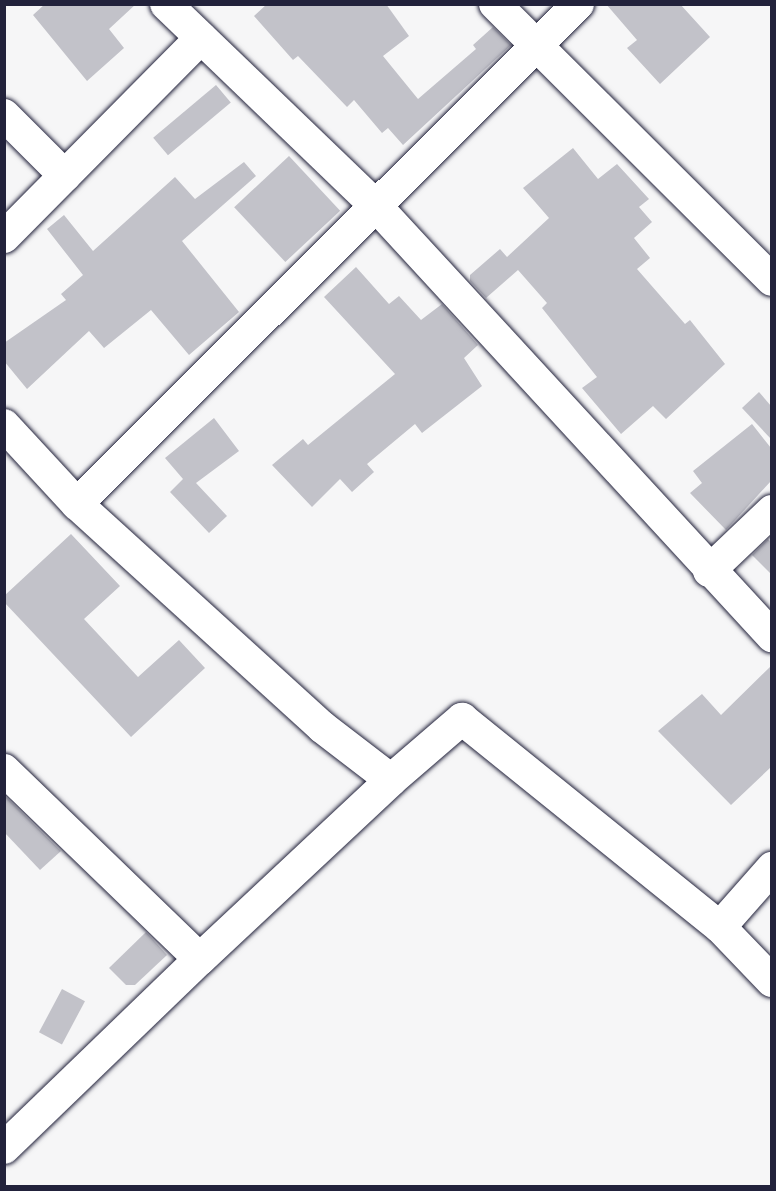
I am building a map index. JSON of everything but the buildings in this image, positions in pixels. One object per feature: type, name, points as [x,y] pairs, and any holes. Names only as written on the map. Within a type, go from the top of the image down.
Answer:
[{"type":"street","points":[[166,4],[376,206],[771,636]]},
{"type":"street","points":[[495,4],[771,280]]},
{"type":"street","points":[[77,504],[578,4]]},
{"type":"street","points":[[4,237],[201,38]]},
{"type":"street","points":[[4,115],[65,176]]},
{"type":"street","points":[[4,425],[77,504],[322,727],[391,780]]},
{"type":"street","points":[[709,571],[771,511]]},
{"type":"street","points":[[4,1148],[200,958],[391,780],[462,719],[720,927],[771,981]]},
{"type":"street","points":[[4,770],[200,958]]},
{"type":"street","points":[[720,927],[771,868]]}]
